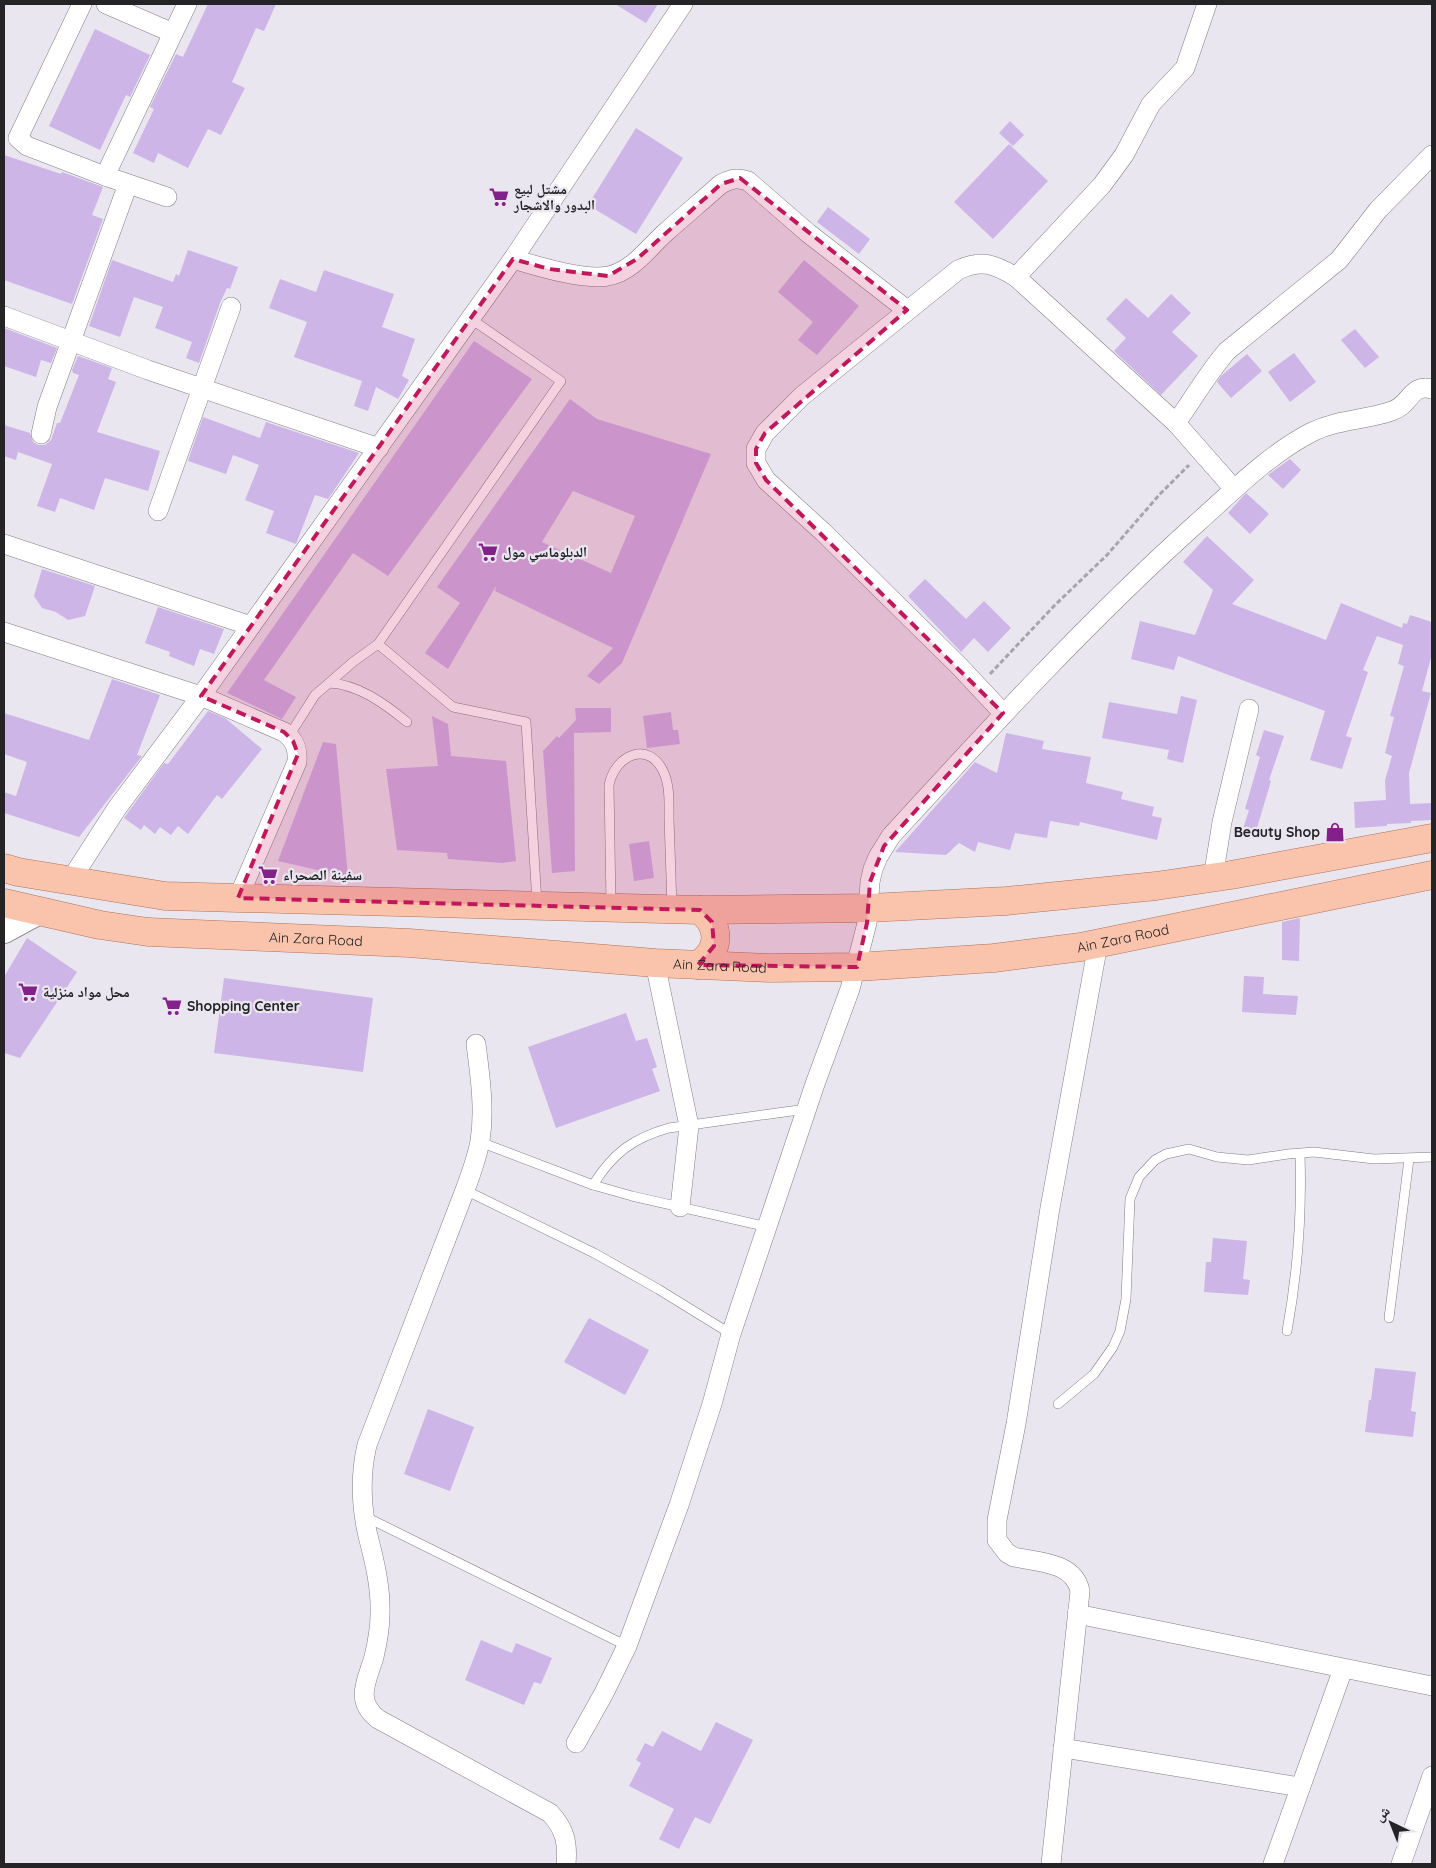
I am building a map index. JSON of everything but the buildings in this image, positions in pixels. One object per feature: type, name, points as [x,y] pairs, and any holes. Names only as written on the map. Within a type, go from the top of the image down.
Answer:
[{"type":"main road","points":[[4,868],[18,872],[165,896],[700,910],[869,908],[1006,901],[1213,878],[1432,838]]},
{"type":"main road","name":"Ain Zara Road","points":[[4,903],[100,925],[148,932],[409,943],[655,963],[770,968],[856,967],[994,958],[1098,944],[1432,875]]},
{"type":"main road","points":[[698,965],[711,954],[716,938],[712,922],[700,910]]},
{"type":"main road","points":[[4,930],[39,911]]},
{"type":"street","points":[[82,4],[18,138],[27,146],[166,197]]},
{"type":"street","points":[[106,4],[173,33]]},
{"type":"street","points":[[105,176],[186,4]]},
{"type":"street","points":[[70,881],[117,808],[201,696],[513,259],[683,4]]},
{"type":"street","points":[[1016,277],[1102,185],[1124,155],[1152,104],[1185,68],[1207,4]]},
{"type":"street","points":[[1176,423],[1216,363],[1227,351],[1339,260],[1378,210],[1432,155]]},
{"type":"street","points":[[513,259],[550,269],[591,276],[608,276],[622,271],[638,259],[721,184],[731,179],[740,178],[748,181],[815,239],[907,310]]},
{"type":"street","points":[[41,434],[48,407],[128,184]]},
{"type":"street","points":[[1003,713],[823,532],[766,480],[756,463],[756,449],[764,433],[802,396],[958,270],[971,264],[999,267],[1016,277],[1176,423],[1234,489]]},
{"type":"street","points":[[158,511],[231,307]]},
{"type":"street","points":[[4,316],[201,388],[379,448]]},
{"type":"street","points":[[576,1743],[604,1693],[627,1646],[679,1504],[712,1404],[731,1334],[807,1109],[839,1023],[856,967],[869,908],[872,876],[884,846],[1003,713],[1118,595],[1234,489],[1280,452],[1314,432],[1352,419],[1392,411],[1406,402],[1418,389],[1426,388],[1432,390]]},
{"type":"street","points":[[4,544],[251,626]]},
{"type":"street","points":[[4,632],[201,696],[289,736],[296,746],[297,762],[238,898]]},
{"type":"street","points":[[1213,878],[1222,822],[1249,709]]},
{"type":"street","points":[[1051,1864],[1080,1591],[1072,1574],[1061,1568],[1014,1557],[1007,1553],[997,1540],[996,1532],[1016,1424],[1050,1208],[1098,944]]},
{"type":"street","points":[[655,963],[689,1126],[680,1207]]},
{"type":"street","points":[[476,1044],[482,1095],[480,1142],[465,1190],[367,1445],[363,1462],[364,1516],[378,1575],[380,1602],[378,1637],[364,1687],[365,1702],[378,1719],[550,1813],[558,1821],[566,1839],[566,1864]]},
{"type":"street","points":[[1077,1614],[1432,1686]]},
{"type":"street","points":[[1272,1864],[1343,1669]]},
{"type":"street","points":[[1063,1748],[1300,1787]]},
{"type":"street","points":[[1401,1864],[1432,1776]]},
{"type":"lane","points":[[289,736],[315,695],[353,662],[378,644],[561,381],[471,319]]},
{"type":"lane","points":[[378,644],[453,707],[526,722],[538,905]]},
{"type":"lane","points":[[329,683],[343,683],[356,689],[387,706],[407,722]]},
{"type":"lane","points":[[611,907],[610,777],[624,758],[645,754],[657,762],[667,782],[672,909]]},
{"type":"lane","points":[[593,1185],[610,1161],[633,1142],[650,1133],[669,1128],[807,1109]]},
{"type":"lane","points":[[480,1142],[593,1185],[632,1196],[768,1227]]},
{"type":"lane","points":[[1058,1404],[1094,1374],[1113,1347],[1120,1331],[1126,1298],[1130,1199],[1133,1187],[1146,1167],[1166,1154],[1189,1149],[1234,1160],[1262,1159],[1314,1152],[1374,1159],[1432,1157]]},
{"type":"lane","points":[[1288,1331],[1299,1252],[1300,1154]]},
{"type":"lane","points":[[1389,1318],[1409,1159]]},
{"type":"lane","points":[[465,1190],[594,1253],[658,1289],[731,1334]]},
{"type":"lane","points":[[364,1516],[627,1646]]},
{"type":"path","points":[[976,685],[991,673],[1054,606],[1107,555],[1160,494],[1202,452]]},
{"type":"highlighted area","points":[[740,178],[907,310],[765,433],[756,449],[756,463],[766,480],[1003,713],[884,846],[870,882],[867,923],[857,967],[698,965],[714,946],[712,922],[700,910],[238,898],[298,754],[293,741],[284,732],[201,696],[513,259],[549,269],[608,276],[637,259],[721,184]]},
{"type":"place","name":"مشتل لبيع البدور والاشجار","points":[[499,197]]},
{"type":"place","name":"الدبلوماسي مول","points":[[488,552]]},
{"type":"place","name":"Beauty Shop","points":[[1335,832]]},
{"type":"place","name":"سفينة الصحراء","points":[[268,875]]},
{"type":"place","name":"محل مواد منزلية","points":[[28,992]]},
{"type":"place","name":"Shopping Center","points":[[172,1006]]}]
